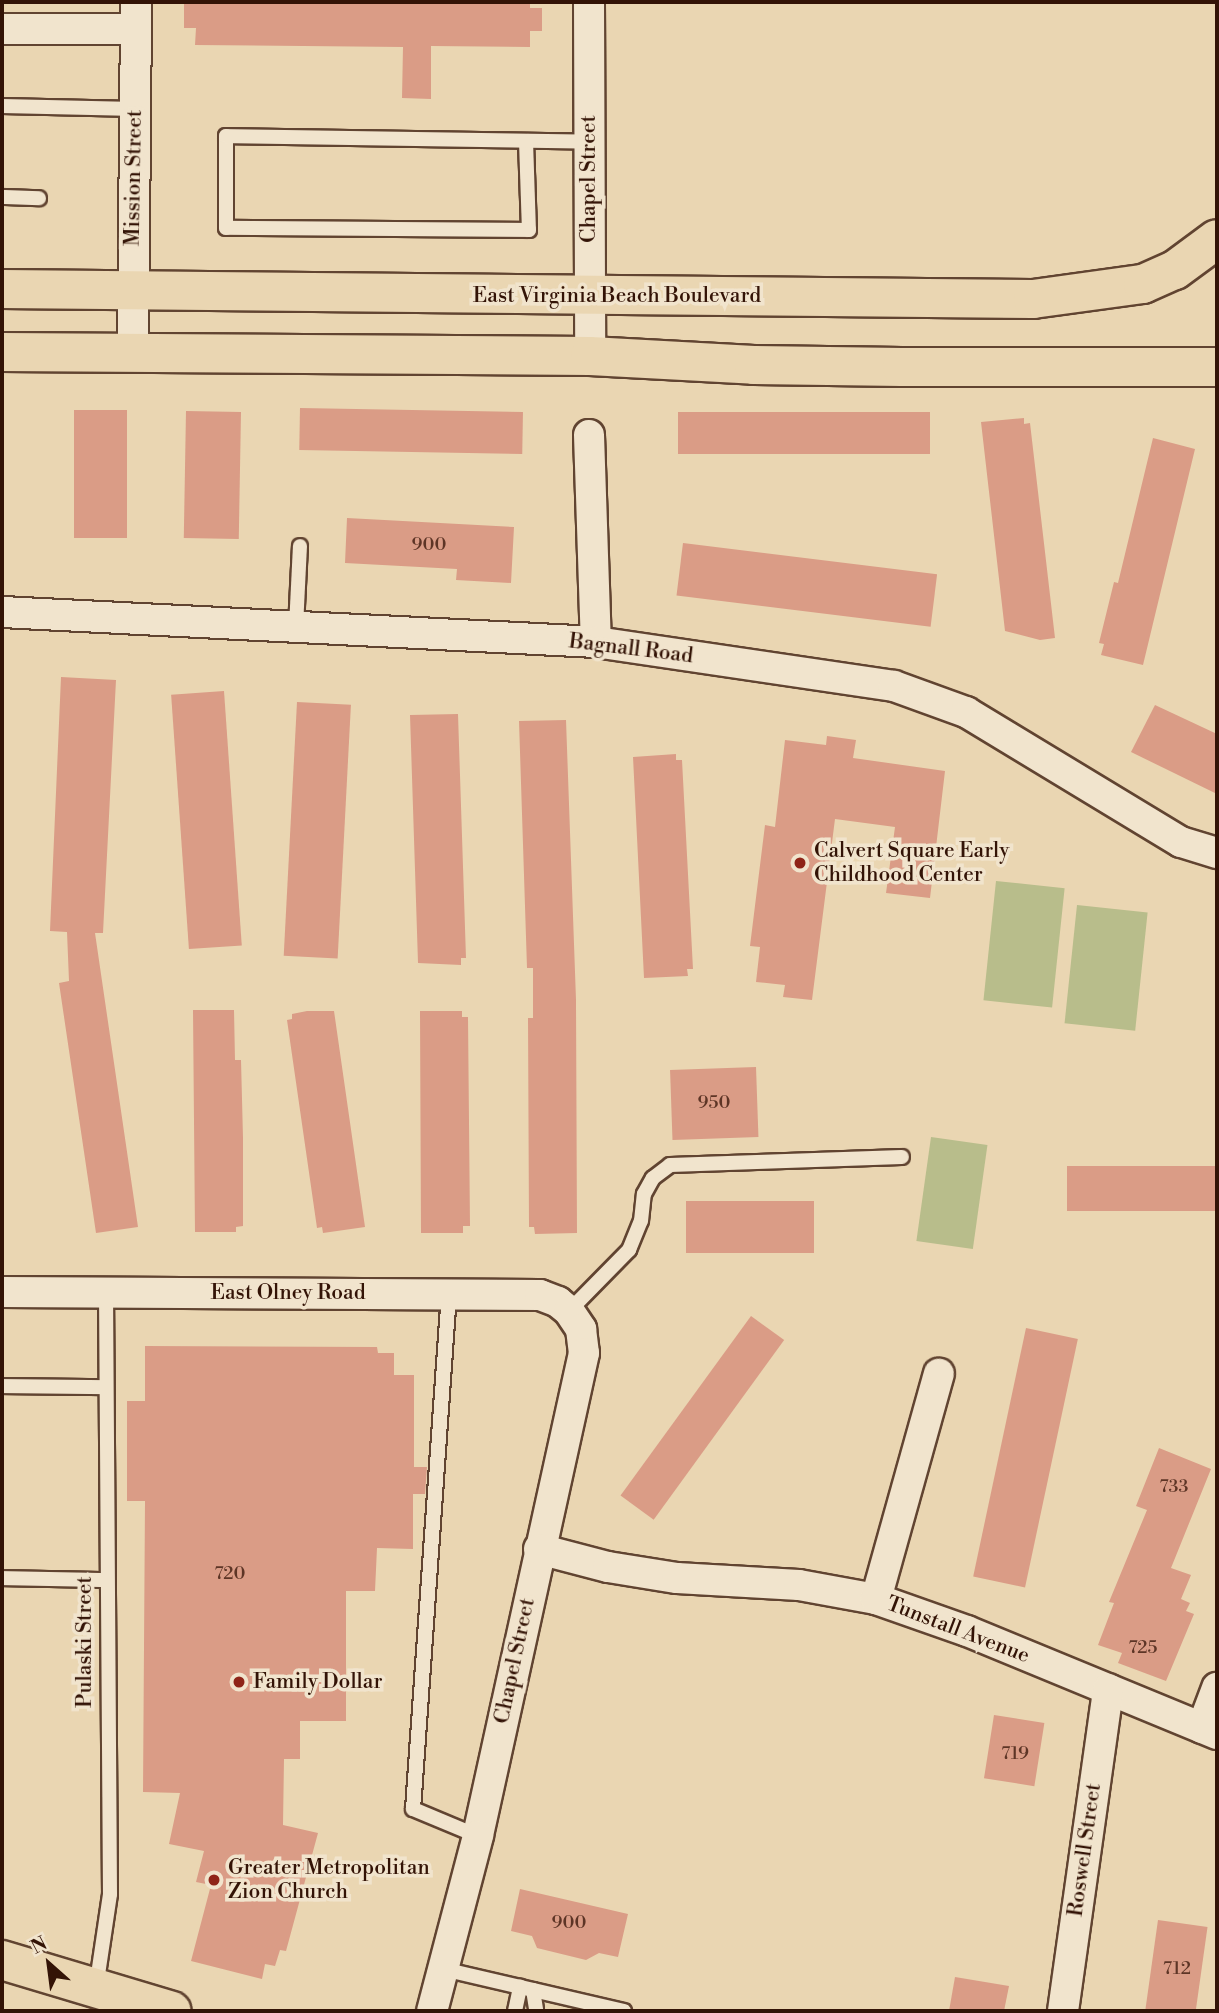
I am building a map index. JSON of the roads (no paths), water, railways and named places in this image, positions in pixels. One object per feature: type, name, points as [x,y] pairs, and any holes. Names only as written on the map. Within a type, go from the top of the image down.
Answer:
[{"type":"main road","name":"East Virginia Beach Boulevard","points":[[2,289],[1032,299],[1143,284],[1175,270],[1217,239]]},
{"type":"main road","points":[[2,352],[590,356],[848,366],[1217,366]]},
{"type":"main road","points":[[2,1960],[172,2011]]},
{"type":"street","name":"Chapel Street","points":[[589,2],[590,356]]},
{"type":"street","points":[[2,29],[136,16]]},
{"type":"street","name":"Mission Street","points":[[133,354],[136,16]]},
{"type":"street","points":[[589,435],[596,642]]},
{"type":"street","name":"Bagnall Road","points":[[2,612],[596,642],[894,686],[966,712],[1181,842],[1217,853]]},
{"type":"street","name":"East Olney Road","points":[[2,1292],[540,1294],[558,1302],[569,1311]]},
{"type":"street","name":"Chapel Street","points":[[432,2011],[478,1836],[584,1353],[581,1329],[569,1311]]},
{"type":"street","name":"Tunstall Avenue","points":[[939,1374],[876,1599],[967,1631],[1210,1731]]},
{"type":"street","points":[[539,1549],[608,1567],[677,1578],[799,1585],[876,1599]]},
{"type":"street","points":[[1210,1731],[1217,1688]]},
{"type":"street","name":"Roswell Street","points":[[1063,2011],[1108,1689]]},
{"type":"lane","points":[[2,106],[136,109]]},
{"type":"lane","points":[[526,141],[529,230],[226,228],[226,136],[589,142]]},
{"type":"lane","points":[[2,197],[39,198]]},
{"type":"lane","points":[[296,627],[300,546]]},
{"type":"lane","points":[[569,1311],[629,1250],[641,1220],[644,1194],[653,1178],[670,1165],[684,1162],[902,1157]]},
{"type":"lane","points":[[449,1293],[413,1809],[478,1836]]},
{"type":"lane","name":"Pulaski Street","points":[[95,1990],[110,1894],[106,1294]]},
{"type":"lane","points":[[2,1386],[105,1387]]},
{"type":"lane","points":[[2,1578],[106,1580]]},
{"type":"lane","points":[[443,1969],[554,1995],[584,2007],[618,2011]]},
{"type":"lane","points":[[526,1988],[536,2010]]},
{"type":"lane","points":[[515,2011],[526,1988]]},
{"type":"lane","points":[[554,1995],[557,2011]]},
{"type":"place","name":"Calvert Square Early Childhood Center","points":[[800,863]]},
{"type":"place","name":"Family Dollar","points":[[239,1682]]},
{"type":"place","name":"Greater Metropolitan Zion Church","points":[[214,1880]]}]
